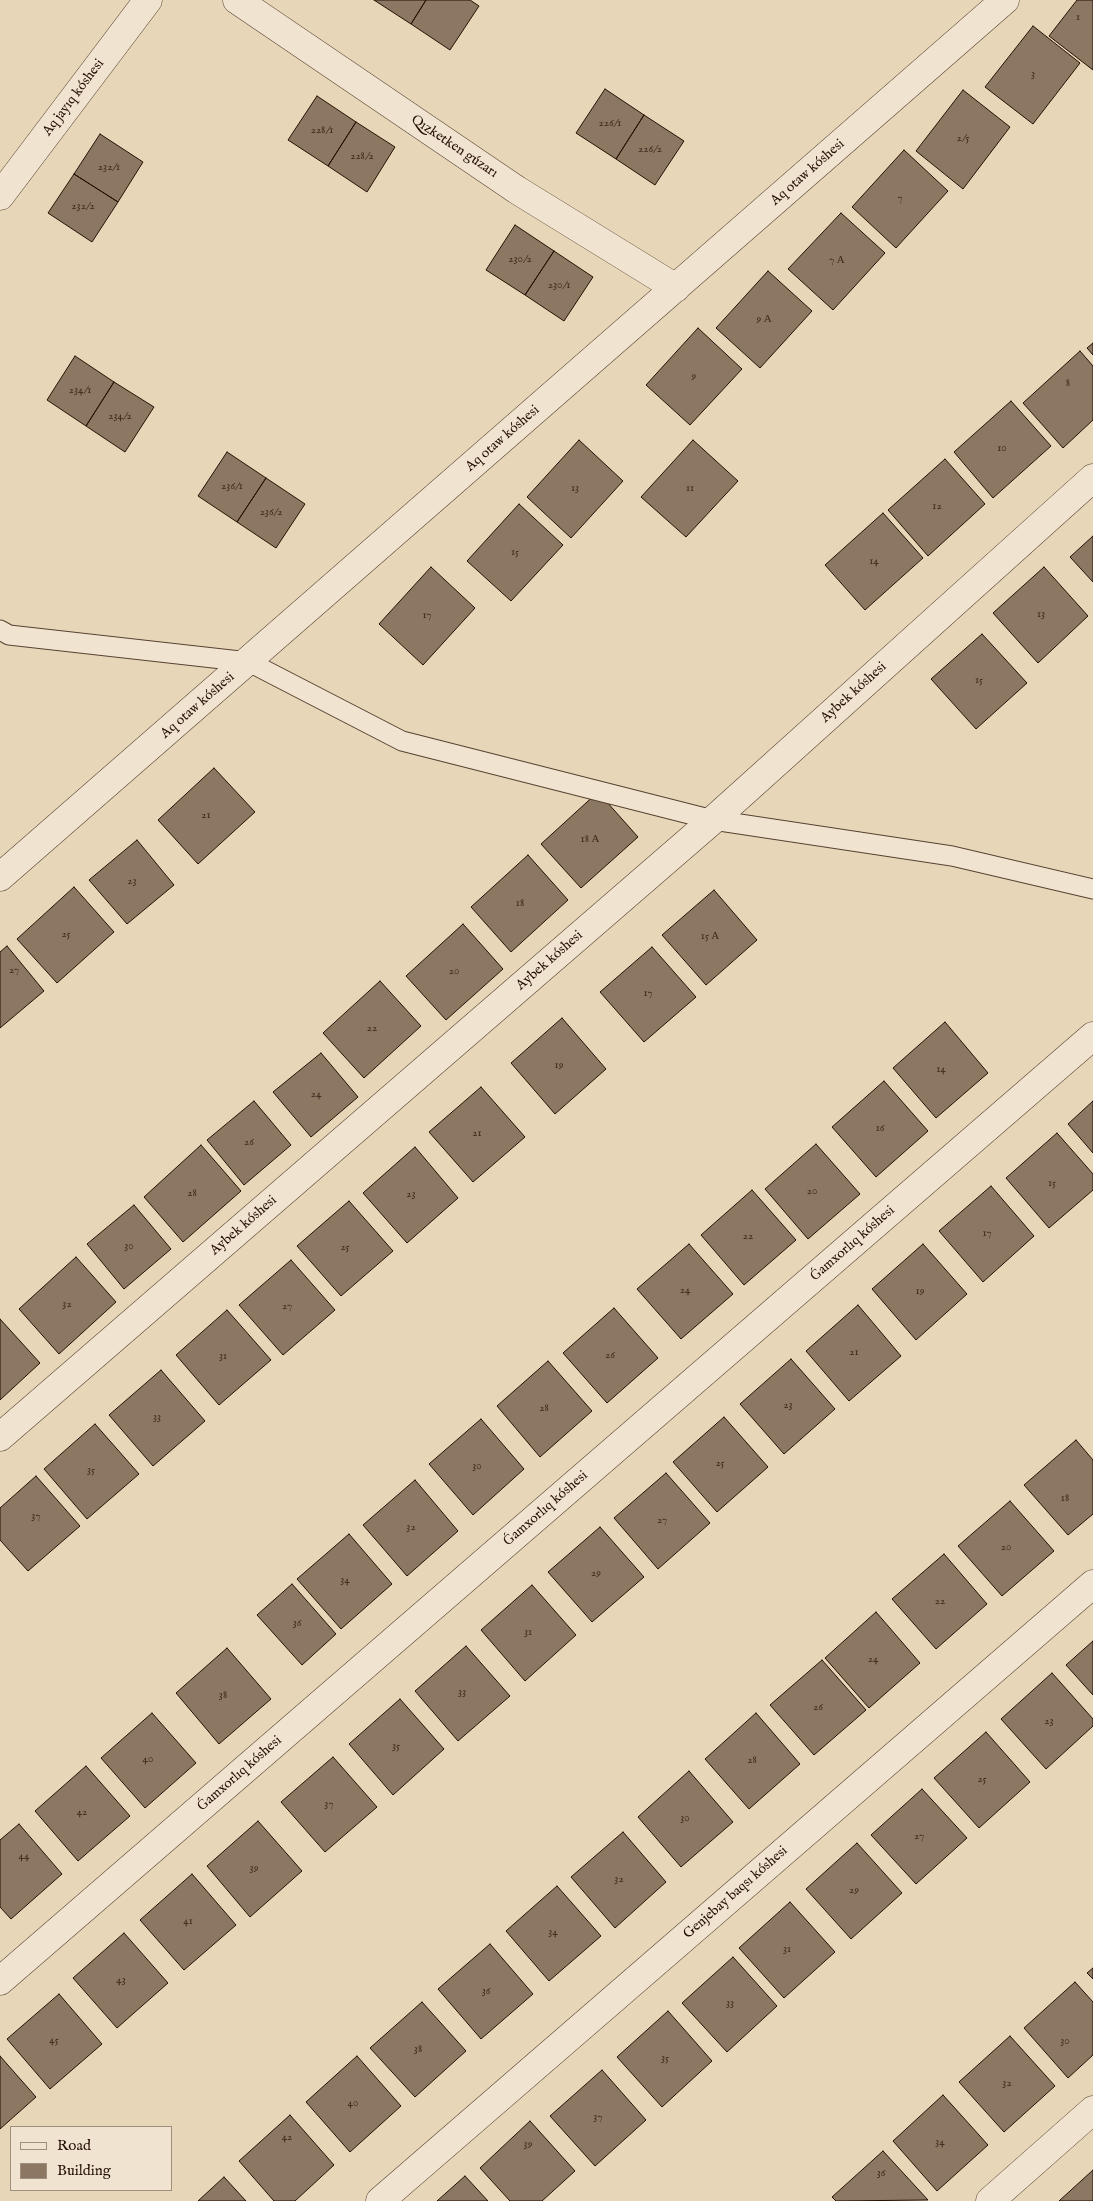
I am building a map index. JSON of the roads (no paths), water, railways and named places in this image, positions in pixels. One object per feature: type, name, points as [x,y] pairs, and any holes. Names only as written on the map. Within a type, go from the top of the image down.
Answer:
[{"type":"street","name":"Aq jayıq kóshesi","points":[[0,196],[148,0]]},
{"type":"street","name":"Qızketken gúzarı","points":[[237,0],[517,190],[676,288]]},
{"type":"street","name":"Aq otaw kóshesi","points":[[0,877],[1005,0]]},
{"type":"street","name":"Aybek kóshesi","points":[[0,1437],[713,820],[1093,478]]},
{"type":"street","name":"Ǵamxorlıq kóshesi","points":[[0,1982],[1093,1036]]},
{"type":"street","name":"Genjebay baqsı kóshesi","points":[[380,2201],[1093,1584]]},
{"type":"street","points":[[990,2201],[1093,2110]]},
{"type":"lane","points":[[0,630],[9,635],[248,662],[402,741],[713,820],[952,856],[1093,889]]}]
